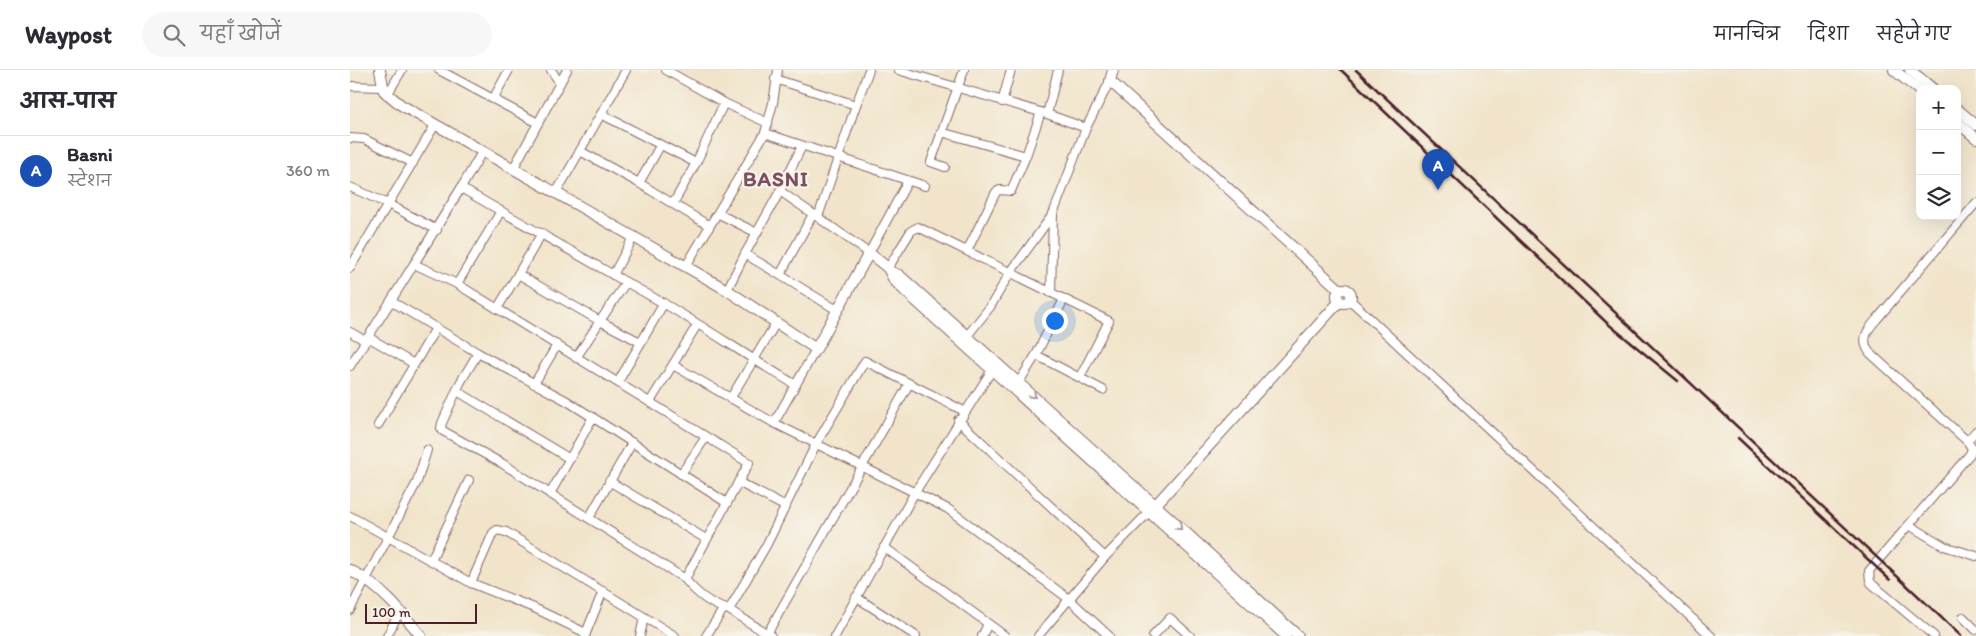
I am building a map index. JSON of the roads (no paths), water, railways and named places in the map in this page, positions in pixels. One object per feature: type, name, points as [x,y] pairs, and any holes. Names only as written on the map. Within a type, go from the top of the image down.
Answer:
[{"type":"street","points":[[380,70],[385,90]]},
{"type":"street","points":[[385,90],[402,70]]},
{"type":"street","points":[[439,70],[450,73],[538,123]]},
{"type":"street","points":[[494,99],[509,70]]},
{"type":"street","points":[[551,70],[560,83]]},
{"type":"street","points":[[512,169],[568,70]]},
{"type":"street","points":[[556,193],[626,70]]},
{"type":"street","points":[[666,70],[724,103],[768,123]]},
{"type":"street","points":[[686,266],[708,225],[719,214],[765,133],[774,97],[775,79],[778,70]]},
{"type":"street","points":[[780,275],[815,216],[840,157],[869,70]]},
{"type":"street","points":[[898,70],[915,72],[1086,128]]},
{"type":"street","points":[[945,167],[932,162],[964,70]]},
{"type":"street","points":[[1002,102],[1012,70]]},
{"type":"street","points":[[968,251],[996,192],[1000,190],[1011,191],[1044,113],[1058,70]]},
{"type":"street","points":[[967,336],[990,306],[1010,273],[1054,214],[1086,128],[1110,81],[1113,70]]},
{"type":"street","points":[[1894,70],[1916,88]]},
{"type":"street","points":[[1910,70],[1928,85]]},
{"type":"street","points":[[775,79],[856,105]]},
{"type":"street","points":[[1110,81],[1711,636]]},
{"type":"street","points":[[350,86],[385,90],[435,125],[727,290],[816,349]]},
{"type":"street","points":[[673,204],[696,162],[724,103]]},
{"type":"street","points":[[1961,112],[1976,124]]},
{"type":"street","points":[[601,114],[660,146],[696,162]]},
{"type":"street","points":[[350,268],[352,258],[388,204],[435,125]]},
{"type":"street","points":[[1961,125],[1976,138]]},
{"type":"street","points":[[941,132],[1026,156]]},
{"type":"street","points":[[765,133],[925,186]]},
{"type":"street","points":[[350,138],[364,139],[413,163]]},
{"type":"street","points":[[639,183],[660,146]]},
{"type":"street","points":[[727,290],[802,146]]},
{"type":"street","points":[[580,151],[639,183],[708,225]]},
{"type":"street","points":[[350,366],[436,230],[482,152]]},
{"type":"street","points":[[774,423],[908,181]]},
{"type":"street","points":[[350,187],[388,204],[436,230]]},
{"type":"street","points":[[461,188],[542,233],[625,284],[664,303],[796,385]]},
{"type":"street","points":[[780,191],[869,253],[889,270],[899,275],[1019,382],[1152,509]]},
{"type":"street","points":[[1972,447],[1870,353],[1864,346],[1864,339],[1877,319],[1976,203]]},
{"type":"street","points":[[457,284],[501,211]]},
{"type":"street","points":[[719,214],[757,233]]},
{"type":"street","points":[[1051,293],[1054,214]]},
{"type":"street","points":[[889,270],[914,227],[918,227],[1109,321],[1080,378]]},
{"type":"street","points":[[497,309],[542,233]]},
{"type":"street","points":[[613,275],[634,236]]},
{"type":"street","points":[[745,254],[837,310]]},
{"type":"street","points":[[414,264],[457,284],[749,463],[686,578]]},
{"type":"street","points":[[889,270],[894,280],[905,291],[992,370],[1152,509],[1268,614],[1298,636]]},
{"type":"street","points":[[518,274],[640,342]]},
{"type":"street","points":[[576,358],[625,284]]},
{"type":"street","points":[[1038,636],[1105,557],[1152,509],[1343,297]]},
{"type":"street","points":[[1019,382],[1036,355],[1064,299]]},
{"type":"street","points":[[391,301],[478,353],[593,417],[632,444],[727,502]]},
{"type":"street","points":[[618,382],[664,303]]},
{"type":"street","points":[[730,399],[776,323]]},
{"type":"street","points":[[650,402],[697,325]]},
{"type":"street","points":[[378,426],[436,328]]},
{"type":"street","points":[[350,332],[414,364]]},
{"type":"street","points":[[534,384],[557,345]]},
{"type":"street","points":[[478,353],[442,423],[441,428],[443,431],[686,578],[697,593],[769,635],[909,384]]},
{"type":"street","points":[[1036,355],[1103,390]]},
{"type":"street","points":[[706,636],[726,609],[786,507],[816,444],[865,361],[964,411]]},
{"type":"street","points":[[673,365],[774,423],[948,509],[1069,600],[1109,636]]},
{"type":"street","points":[[834,636],[915,492],[958,420],[992,370]]},
{"type":"street","points":[[457,391],[570,459]]},
{"type":"street","points":[[550,494],[593,417]]},
{"type":"street","points":[[958,420],[1105,557]]},
{"type":"street","points":[[1934,636],[1872,584],[1869,576],[1873,564],[1970,454],[1976,431]]},
{"type":"street","points":[[681,474],[706,437]]},
{"type":"street","points":[[589,518],[632,444]]},
{"type":"street","points":[[350,610],[417,482],[427,450]]},
{"type":"street","points":[[430,560],[469,480]]},
{"type":"street","points":[[609,481],[706,540]]},
{"type":"street","points":[[738,482],[786,507]]},
{"type":"street","points":[[350,516],[471,583],[534,608],[586,634],[603,591]]},
{"type":"street","points":[[1909,525],[1944,546],[1976,556]]},
{"type":"street","points":[[471,583],[493,533],[497,530],[506,532],[675,636]]},
{"type":"street","points":[[884,547],[1005,636]]},
{"type":"street","points":[[350,570],[366,578],[389,598],[421,636]]},
{"type":"street","points":[[856,597],[916,636]]},
{"type":"street","points":[[387,636],[400,611]]},
{"type":"street","points":[[1268,614],[1286,636]]},
{"type":"street","points":[[640,636],[644,617]]},
{"type":"street","points":[[1962,617],[1976,630]]},
{"type":"street","points":[[1154,636],[1170,618],[1190,636]]},
{"type":"street","points":[[982,636],[988,624]]},
{"type":"railway","points":[[1341,70],[1607,323],[1678,381]]},
{"type":"railway","points":[[1356,70],[1961,636]]},
{"type":"railway","points":[[1738,438],[1890,580]]},
{"type":"place","name":"Basni","points":[[1438,190]]},
{"type":"district","name":"BASNI","points":[[776,179]]}]
